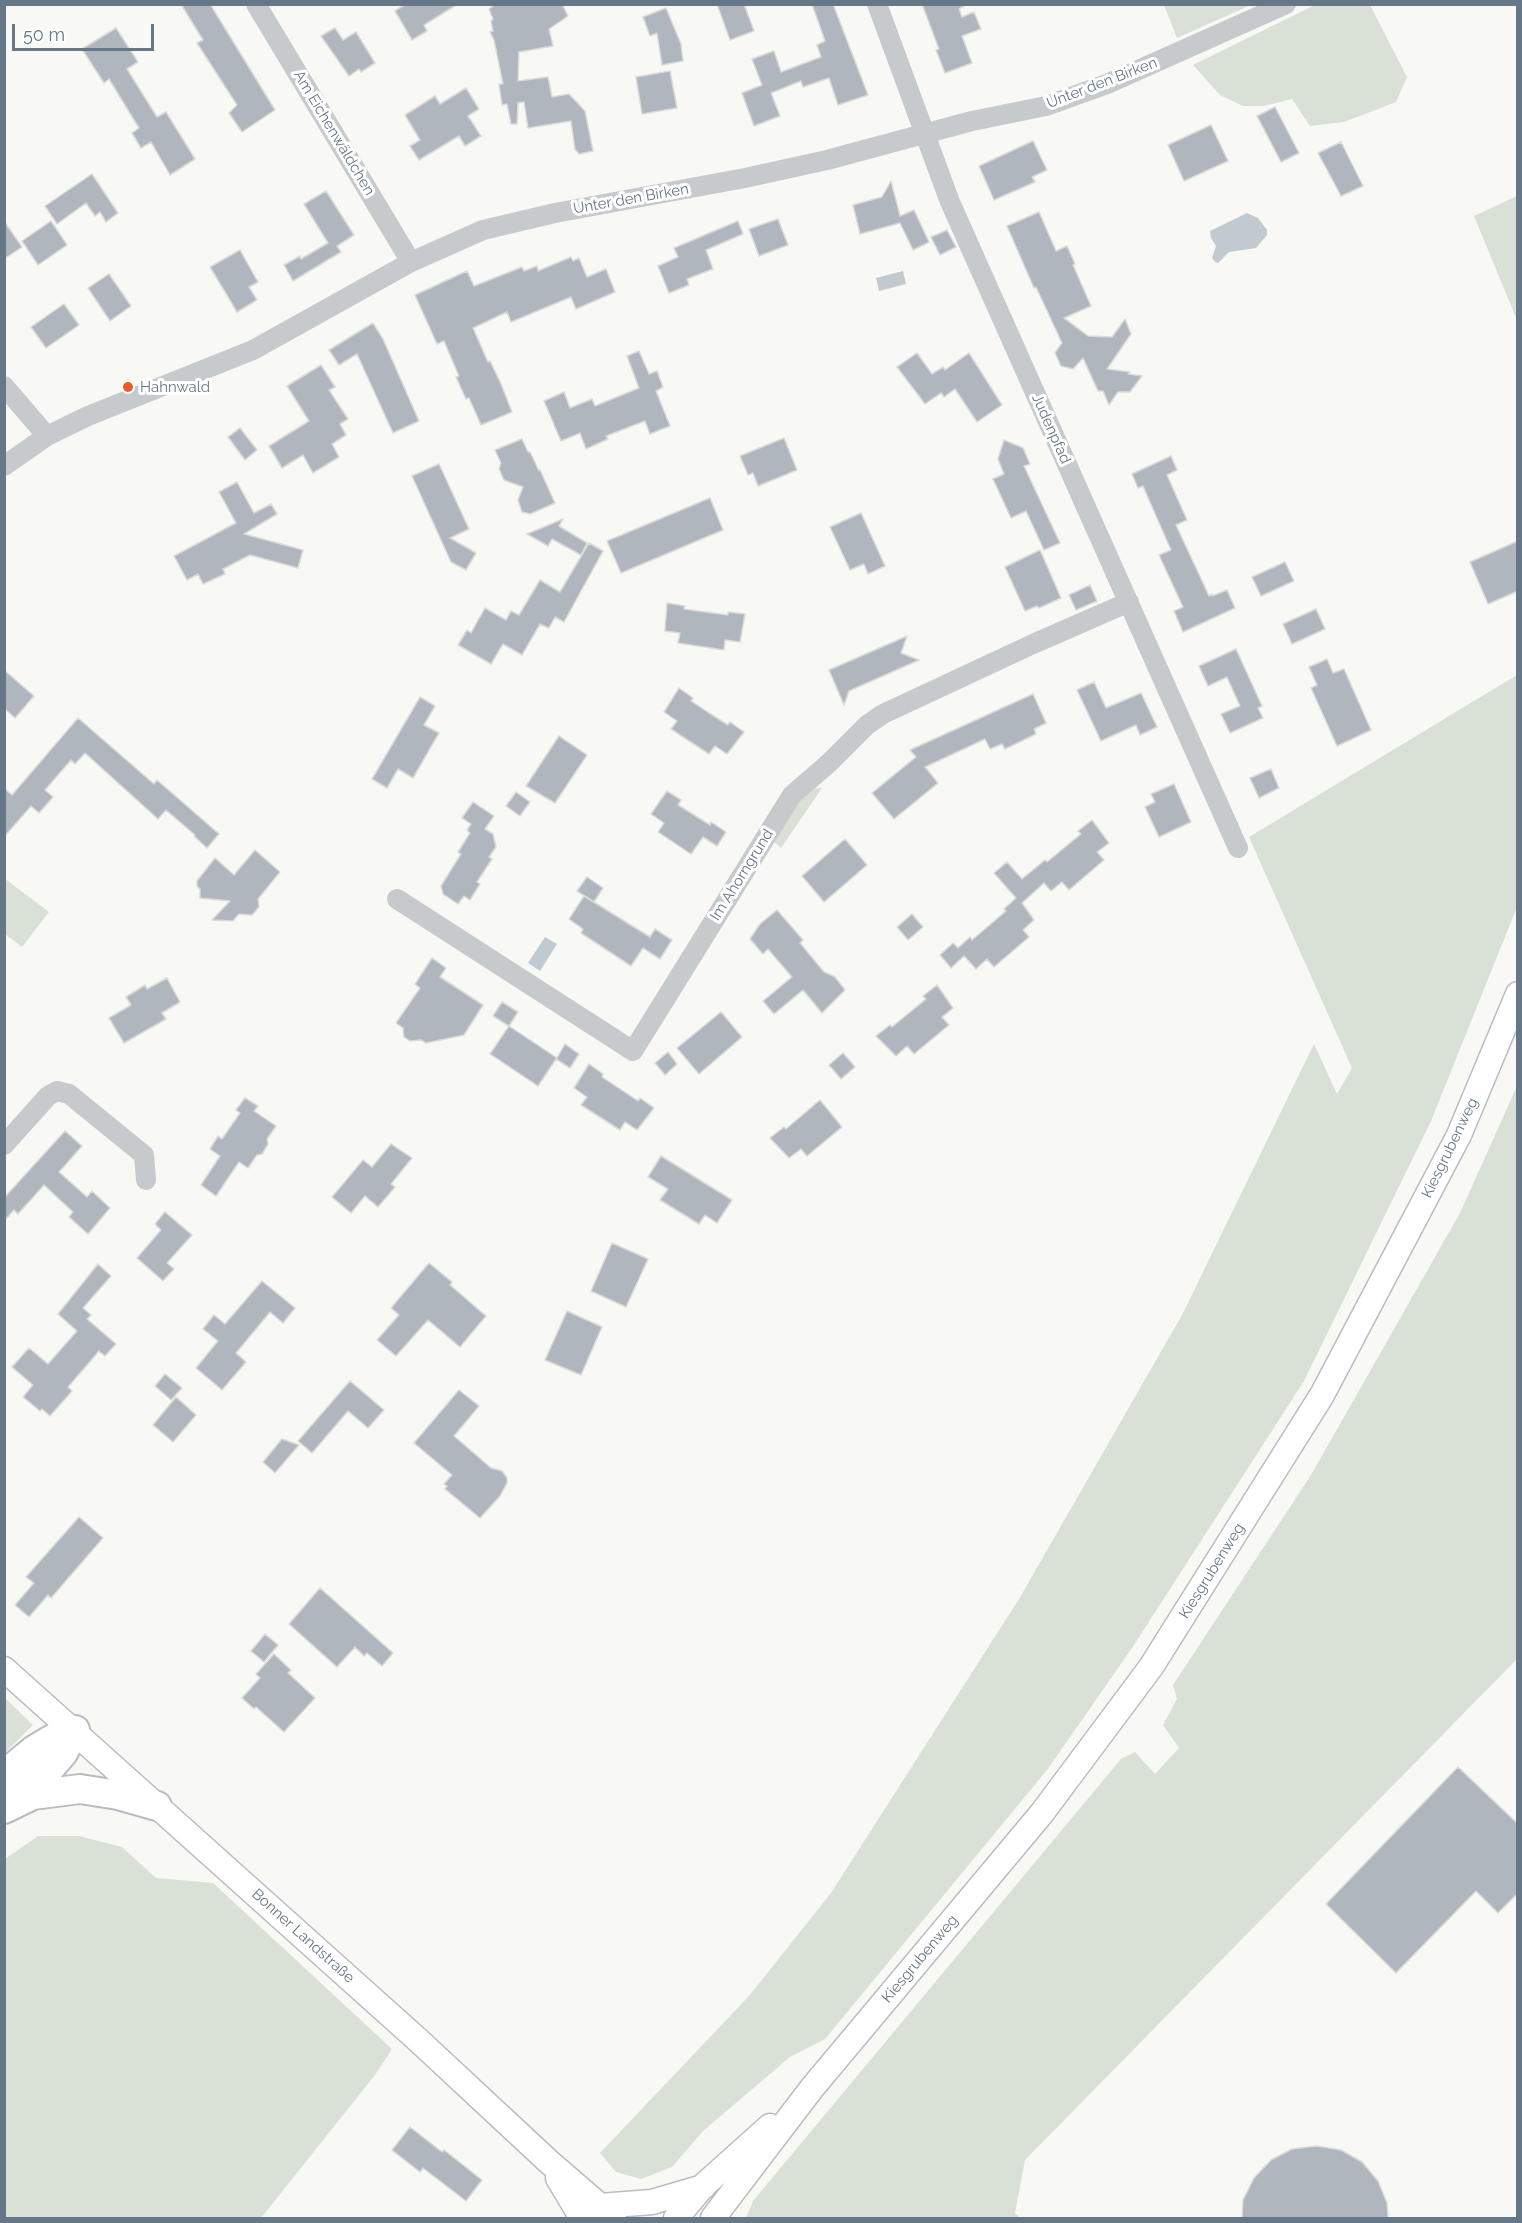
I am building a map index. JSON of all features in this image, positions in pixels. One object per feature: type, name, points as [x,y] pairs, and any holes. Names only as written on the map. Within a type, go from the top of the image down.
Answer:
[{"type":"highway","points":[[4,1775],[34,1750],[54,1738],[75,1730]]},
{"type":"highway","points":[[4,1808],[51,1768],[63,1753],[75,1730]]},
{"type":"highway","points":[[4,1808],[33,1795],[80,1789],[118,1795],[157,1806]]},
{"type":"main road","name":"Kiesgrubenweg","points":[[718,2216],[812,2088],[1042,1813],[1151,1667],[1322,1395],[1459,1135],[1518,994]]},
{"type":"main road","name":"Bonner Landstraße","points":[[4,1669],[75,1730],[418,2040],[548,2161],[599,2214],[652,2202],[703,2186]]},
{"type":"main road","name":"Kiesgrubenweg","points":[[676,2218],[703,2186],[812,2088]]},
{"type":"street","name":"Am Eichenwäldchen","points":[[256,4],[411,262]]},
{"type":"street","name":"Judenpfad","points":[[877,4],[950,202],[1239,848]]},
{"type":"street","name":"Unter den Birken","points":[[4,466],[47,436],[88,416],[253,350],[411,262],[483,230],[528,219],[827,160],[926,133],[1046,106],[1107,84],[1286,4]]},
{"type":"street","points":[[4,386],[47,436]]},
{"type":"street","name":"Im Ahorngrund","points":[[397,899],[633,1051],[792,795],[867,725],[883,714],[1032,644],[1129,602]]},
{"type":"street","points":[[4,1145],[48,1096],[57,1091],[69,1094],[144,1155],[146,1180]]},
{"type":"shaded area","points":[[1164,4],[1251,5],[1177,38]]},
{"type":"shaded area","points":[[1317,4],[1370,5],[1407,77],[1396,102],[1344,122],[1310,126],[1292,99],[1264,106],[1243,106],[1220,95],[1193,65]]},
{"type":"shaded area","points":[[1517,196],[1517,320],[1474,216]]},
{"type":"shaded area","points":[[1247,213],[1258,218],[1267,230],[1267,235],[1256,248],[1229,252],[1218,263],[1215,262],[1212,258],[1216,246],[1210,231]]},
{"type":"shaded area","points":[[903,271],[906,284],[879,291],[876,278]]},
{"type":"shaded area","points":[[1517,675],[1517,907],[1431,1121],[1304,1381],[1132,1648],[1047,1770],[825,2039],[790,2057],[703,2131],[672,2167],[641,2179],[616,2172],[600,2153],[749,1996],[831,1893],[1019,1599],[1182,1315],[1314,1044],[1337,1094],[1352,1068],[1249,837]]},
{"type":"shaded area","points":[[822,788],[781,848],[771,839],[800,796],[809,789]]},
{"type":"shaded area","points":[[4,878],[49,912],[22,947],[5,934]]},
{"type":"shaded area","points":[[545,937],[557,944],[540,971],[528,963]]},
{"type":"shaded area","points":[[1517,1086],[1517,1659],[1025,2160],[1015,2213],[1020,2218],[746,2218],[753,2201],[1121,1759],[1135,1752],[1155,1774],[1179,1748],[1163,1725],[1177,1699],[1173,1685],[1311,1475],[1460,1213]]},
{"type":"shaded area","points":[[5,1698],[33,1725],[5,1753]]},
{"type":"shaded area","points":[[38,1836],[79,1836],[122,1847],[156,1878],[213,1883],[392,2049],[375,2075],[261,2218],[5,2218],[5,1859]]},
{"type":"building","points":[[181,4],[210,4],[275,110],[242,132],[229,113],[237,105],[197,43],[203,40]]},
{"type":"building","points":[[406,4],[458,4],[424,25],[427,31],[412,40],[395,11]]},
{"type":"building","points":[[496,4],[562,4],[568,16],[549,29],[553,46],[519,52],[518,81],[548,77],[552,97],[569,94],[585,111],[593,151],[579,154],[575,149],[571,121],[528,128],[524,102],[518,103],[517,124],[511,124],[507,104],[502,105],[499,84],[503,84],[494,40],[490,32],[493,31],[491,21],[493,19],[489,9]]},
{"type":"building","points":[[717,4],[744,4],[754,31],[730,40]]},
{"type":"building","points":[[812,4],[833,4],[868,95],[838,105],[829,78],[803,87],[801,81],[771,93],[780,116],[754,126],[742,93],[762,85],[752,59],[774,51],[781,72],[821,57],[817,45],[825,41]]},
{"type":"building","points":[[922,4],[967,4],[959,9],[962,17],[974,12],[981,29],[962,36],[972,63],[945,73],[936,50],[939,49]]},
{"type":"building","points":[[666,8],[681,44],[683,61],[662,65],[657,33],[650,36],[643,17]]},
{"type":"building","points":[[116,28],[138,62],[127,69],[157,117],[166,112],[195,159],[170,175],[151,142],[141,148],[132,133],[139,128],[109,79],[104,83],[82,49]]},
{"type":"building","points":[[335,28],[343,40],[356,32],[375,63],[349,76],[321,36]]},
{"type":"building","points":[[670,71],[677,108],[642,114],[636,77]]},
{"type":"building","points":[[466,88],[479,109],[468,116],[481,136],[465,146],[459,136],[419,160],[410,146],[420,140],[405,115],[435,96],[440,104]]},
{"type":"building","points":[[1275,107],[1299,153],[1281,162],[1257,116]]},
{"type":"building","points":[[1211,125],[1228,161],[1184,181],[1168,145]]},
{"type":"building","points":[[1033,141],[1047,170],[1032,177],[1035,182],[994,200],[979,166]]},
{"type":"building","points":[[1341,142],[1363,186],[1341,196],[1318,153]]},
{"type":"building","points":[[92,174],[118,213],[106,222],[100,212],[95,216],[86,203],[57,224],[45,206]]},
{"type":"building","points":[[891,181],[900,216],[914,210],[929,242],[913,250],[900,223],[860,234],[853,205],[882,197]]},
{"type":"building","points":[[326,191],[354,235],[337,246],[341,252],[293,281],[284,265],[300,256],[301,259],[328,243],[304,204]]},
{"type":"building","points":[[1039,212],[1056,251],[1067,246],[1091,306],[1064,318],[1088,336],[1112,337],[1125,319],[1131,334],[1107,369],[1142,376],[1130,392],[1118,392],[1109,405],[1103,391],[1098,391],[1083,358],[1073,369],[1061,366],[1055,353],[1062,343],[1036,287],[1034,288],[1007,226]]},
{"type":"building","points":[[778,219],[788,245],[759,256],[749,229]]},
{"type":"building","points":[[4,221],[22,247],[4,259]]},
{"type":"building","points":[[51,221],[67,245],[38,265],[22,241]]},
{"type":"building","points":[[738,221],[743,234],[706,250],[713,269],[687,279],[689,285],[669,293],[658,266],[678,257],[674,248]]},
{"type":"building","points":[[947,230],[956,247],[940,255],[931,237]]},
{"type":"building","points":[[240,250],[258,282],[249,287],[257,300],[237,312],[210,267]]},
{"type":"building","points":[[571,257],[573,261],[579,258],[587,277],[606,269],[615,292],[576,309],[571,297],[511,322],[507,312],[473,328],[501,384],[512,412],[481,425],[469,398],[466,399],[456,377],[459,376],[444,341],[437,344],[415,295],[467,271],[474,286],[522,267],[524,271],[537,266],[538,271]]},
{"type":"building","points":[[109,274],[131,306],[110,321],[88,288]]},
{"type":"building","points":[[64,304],[79,325],[46,348],[31,327]]},
{"type":"building","points":[[373,323],[383,339],[419,421],[393,433],[357,354],[339,365],[329,350]]},
{"type":"building","points":[[639,351],[649,374],[657,371],[663,387],[656,391],[670,426],[650,434],[645,421],[606,436],[608,439],[586,449],[580,433],[561,441],[544,401],[564,392],[570,408],[592,399],[595,406],[639,388],[627,356]]},
{"type":"building","points":[[917,353],[932,374],[943,367],[945,370],[969,353],[1002,405],[977,422],[955,389],[944,397],[941,393],[925,404],[897,367]]},
{"type":"building","points":[[321,365],[335,387],[329,390],[348,419],[340,424],[346,435],[332,444],[339,457],[313,473],[303,455],[282,468],[269,446],[309,421],[287,386]]},
{"type":"building","points":[[240,428],[257,450],[245,460],[228,437]]},
{"type":"building","points":[[784,438],[797,470],[758,486],[753,473],[748,475],[740,456]]},
{"type":"building","points":[[522,439],[555,503],[530,514],[522,512],[518,500],[523,487],[504,480],[499,469],[501,463],[495,450]]},
{"type":"building","points":[[1004,440],[1023,448],[1030,464],[1024,466],[1060,543],[1044,550],[1026,511],[1011,518],[993,479],[1004,474],[998,459]]},
{"type":"building","points":[[1171,456],[1177,470],[1167,475],[1187,520],[1176,525],[1209,596],[1227,590],[1235,608],[1183,632],[1174,611],[1183,607],[1159,555],[1171,550],[1143,486],[1138,488],[1132,474]]},
{"type":"building","points":[[439,464],[469,529],[450,538],[476,553],[466,570],[451,562],[412,476]]},
{"type":"building","points":[[237,482],[254,513],[271,504],[277,514],[244,534],[303,550],[298,568],[250,555],[223,569],[225,574],[203,584],[198,574],[187,580],[174,556],[236,523],[219,492]]},
{"type":"building","points":[[710,498],[723,530],[621,573],[607,541]]},
{"type":"building","points":[[861,513],[885,566],[868,574],[864,564],[850,570],[830,527]]},
{"type":"building","points":[[563,519],[559,526],[587,543],[581,555],[552,539],[548,546],[527,534]]},
{"type":"building","points":[[1518,541],[1518,591],[1488,604],[1470,562]]},
{"type":"building","points":[[589,543],[603,551],[564,622],[555,617],[549,628],[540,624],[522,655],[503,644],[491,664],[458,645],[467,630],[471,633],[485,608],[506,620],[511,611],[519,615],[540,580],[560,592]]},
{"type":"building","points":[[1040,550],[1061,598],[1039,608],[1037,606],[1025,611],[1005,567]]},
{"type":"building","points":[[1285,562],[1294,581],[1261,596],[1252,577]]},
{"type":"building","points":[[1090,585],[1097,601],[1076,610],[1069,595]]},
{"type":"building","points":[[667,603],[685,606],[684,609],[705,612],[728,615],[728,612],[745,614],[740,642],[725,640],[724,650],[678,643],[680,633],[665,631]]},
{"type":"building","points":[[1316,609],[1325,629],[1292,644],[1283,624]]},
{"type":"building","points":[[907,636],[901,653],[919,660],[849,691],[844,705],[829,670]]},
{"type":"building","points":[[1236,649],[1262,706],[1258,708],[1263,718],[1230,733],[1221,714],[1240,706],[1227,677],[1208,686],[1199,666]]},
{"type":"building","points":[[1327,659],[1333,673],[1344,669],[1371,730],[1337,746],[1311,688],[1317,685],[1309,667]]},
{"type":"building","points":[[4,670],[34,696],[15,718],[4,708]]},
{"type":"building","points":[[1094,682],[1106,708],[1141,693],[1157,727],[1140,735],[1136,725],[1101,741],[1077,690]]},
{"type":"building","points":[[679,688],[693,698],[691,701],[728,725],[730,722],[744,732],[727,754],[715,746],[709,754],[671,729],[677,721],[664,712]]},
{"type":"building","points":[[1033,694],[1046,723],[1034,729],[1036,734],[1005,749],[1002,744],[990,749],[985,739],[925,767],[938,783],[894,819],[872,793],[916,757],[910,750]]},
{"type":"building","points":[[420,697],[435,706],[424,725],[439,733],[413,778],[398,769],[387,788],[372,779]]},
{"type":"building","points":[[78,718],[154,784],[157,780],[219,834],[207,848],[166,810],[158,819],[85,753],[75,764],[71,760],[45,790],[53,797],[39,813],[31,806],[4,837],[4,788],[12,795]]},
{"type":"building","points":[[559,736],[587,755],[555,803],[526,786]]},
{"type":"building","points":[[1271,769],[1279,788],[1259,798],[1250,778]]},
{"type":"building","points":[[1174,784],[1191,822],[1159,837],[1145,807],[1155,802],[1151,794]]},
{"type":"building","points":[[667,791],[681,800],[678,805],[726,832],[717,846],[703,837],[691,854],[658,832],[664,823],[651,814]]},
{"type":"building","points":[[516,792],[530,802],[520,816],[506,806]]},
{"type":"building","points":[[473,802],[494,816],[485,829],[493,834],[496,847],[489,857],[492,859],[477,882],[480,884],[470,900],[464,896],[458,904],[443,894],[441,886],[461,854],[458,852],[470,833],[467,830],[471,824],[462,818]]},
{"type":"building","points":[[1092,820],[1109,843],[1097,852],[1104,860],[1069,890],[1062,882],[1051,891],[1044,883],[1022,903],[1034,920],[1023,930],[1029,937],[994,967],[987,959],[976,969],[964,956],[951,968],[940,955],[953,943],[958,948],[970,937],[972,940],[1006,911],[1004,909],[1016,898],[994,873],[1007,862],[1022,879],[1081,834],[1078,831]]},
{"type":"building","points":[[845,839],[867,865],[824,902],[802,876]]},
{"type":"building","points":[[255,850],[280,872],[258,899],[259,907],[252,915],[239,914],[233,921],[212,920],[230,901],[200,898],[197,881],[215,858],[234,875]]},
{"type":"building","points":[[587,877],[603,888],[594,902],[577,891]]},
{"type":"building","points":[[584,896],[650,937],[655,929],[672,940],[660,959],[643,948],[631,966],[581,933],[583,929],[569,919]]},
{"type":"building","points":[[777,910],[803,940],[800,943],[824,972],[835,977],[845,990],[822,1013],[803,990],[774,1014],[763,1001],[792,977],[768,949],[763,954],[750,939],[760,924]]},
{"type":"building","points":[[912,914],[923,927],[908,940],[897,927]]},
{"type":"building","points":[[432,958],[446,968],[440,977],[483,1005],[464,1035],[426,1043],[421,1040],[410,1041],[404,1037],[403,1028],[396,1023],[420,988],[415,984]]},
{"type":"building","points":[[167,978],[180,1002],[162,1013],[166,1019],[124,1043],[109,1018],[131,1005],[126,997],[145,985],[147,989]]},
{"type":"building","points":[[937,985],[953,1008],[942,1017],[949,1025],[914,1054],[907,1046],[896,1056],[876,1036],[890,1025],[892,1027],[926,999],[923,996]]},
{"type":"building","points":[[502,1002],[518,1012],[509,1026],[493,1016]]},
{"type":"building","points":[[721,1012],[742,1037],[699,1074],[677,1048]]},
{"type":"building","points":[[509,1026],[557,1058],[565,1044],[579,1054],[570,1068],[556,1059],[538,1086],[490,1054]]},
{"type":"building","points":[[668,1052],[677,1064],[665,1075],[655,1063]]},
{"type":"building","points":[[843,1053],[855,1067],[841,1079],[829,1065]]},
{"type":"building","points":[[589,1064],[603,1074],[602,1077],[638,1101],[640,1098],[654,1108],[637,1130],[625,1122],[620,1130],[581,1105],[587,1097],[574,1088]]},
{"type":"building","points":[[245,1098],[258,1106],[254,1111],[276,1126],[267,1139],[268,1144],[262,1154],[257,1155],[248,1168],[239,1162],[216,1196],[201,1185],[220,1156],[210,1149],[218,1136],[222,1139],[240,1113],[236,1110]]},
{"type":"building","points":[[820,1100],[842,1127],[807,1156],[801,1149],[789,1158],[770,1138],[784,1127],[786,1129]]},
{"type":"building","points":[[65,1131],[82,1146],[59,1172],[87,1197],[92,1191],[110,1208],[88,1234],[69,1217],[73,1212],[44,1185],[18,1214],[14,1210],[4,1221],[4,1198]]},
{"type":"building","points":[[391,1144],[412,1158],[391,1184],[395,1187],[378,1207],[365,1196],[351,1213],[332,1197],[363,1160],[372,1167]]},
{"type":"building","points":[[661,1156],[732,1200],[717,1223],[705,1215],[699,1224],[660,1200],[668,1189],[648,1177]]},
{"type":"building","points":[[165,1212],[192,1235],[167,1263],[174,1269],[163,1281],[137,1258],[161,1230],[155,1224]]},
{"type":"building","points":[[612,1243],[648,1259],[626,1307],[591,1291]]},
{"type":"building","points":[[429,1263],[452,1282],[450,1285],[486,1316],[460,1347],[428,1320],[396,1356],[377,1340],[399,1315],[391,1308]]},
{"type":"building","points":[[98,1264],[111,1276],[83,1308],[91,1315],[87,1319],[116,1344],[105,1356],[99,1351],[68,1387],[72,1391],[50,1416],[23,1397],[33,1385],[12,1367],[29,1348],[48,1364],[77,1331],[58,1314]]},
{"type":"building","points":[[262,1281],[295,1308],[283,1323],[270,1312],[236,1353],[246,1362],[222,1390],[196,1368],[218,1341],[203,1329],[214,1315],[225,1324]]},
{"type":"building","points":[[567,1311],[602,1327],[581,1375],[545,1360]]},
{"type":"building","points":[[165,1374],[182,1388],[171,1400],[155,1386]]},
{"type":"building","points":[[350,1381],[384,1410],[368,1428],[348,1411],[312,1453],[298,1441]]},
{"type":"building","points":[[459,1390],[479,1406],[454,1436],[491,1468],[502,1471],[507,1478],[507,1483],[500,1496],[480,1518],[445,1489],[447,1486],[444,1484],[452,1475],[414,1443]]},
{"type":"building","points":[[176,1397],[196,1415],[173,1442],[153,1425]]},
{"type":"building","points":[[282,1439],[299,1445],[275,1473],[263,1462]]},
{"type":"building","points":[[79,1517],[103,1538],[51,1598],[48,1595],[29,1617],[15,1605],[34,1583],[26,1577]]},
{"type":"building","points":[[320,1588],[393,1653],[382,1666],[367,1653],[364,1656],[355,1647],[337,1667],[289,1624]]},
{"type":"building","points":[[265,1634],[278,1645],[264,1662],[251,1651]]},
{"type":"building","points":[[274,1654],[291,1670],[288,1673],[315,1698],[284,1732],[256,1707],[254,1709],[242,1698],[260,1678],[256,1674]]},
{"type":"building","points":[[1458,1767],[1518,1824],[1518,1893],[1498,1913],[1476,1891],[1396,1973],[1326,1904]]},
{"type":"building","points":[[410,2127],[482,2180],[466,2201],[423,2168],[420,2172],[392,2150]]},
{"type":"building","points":[[1317,2146],[1341,2150],[1362,2162],[1378,2181],[1387,2203],[1388,2218],[1242,2218],[1243,2200],[1254,2178],[1271,2160],[1292,2149]]},
{"type":"place","name":"Hahnwald","points":[[128,387]]}]
